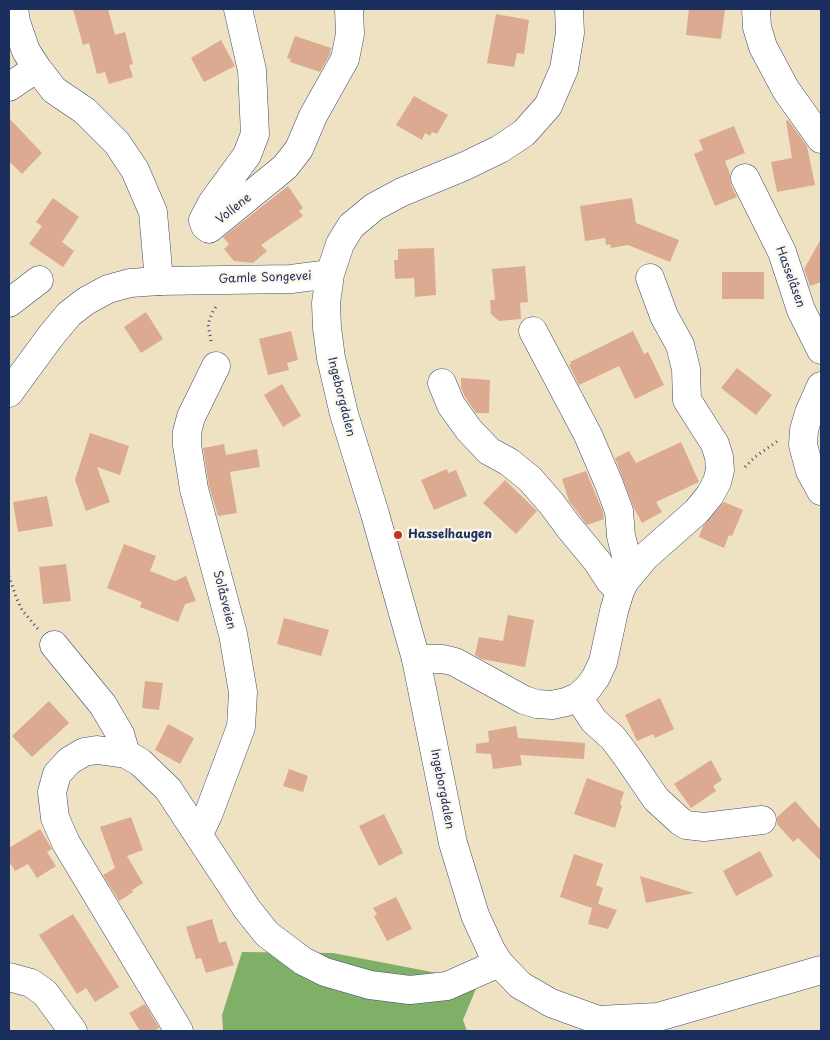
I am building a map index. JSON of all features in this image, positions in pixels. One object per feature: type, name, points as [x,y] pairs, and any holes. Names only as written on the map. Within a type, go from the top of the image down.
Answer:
[{"type":"street","points":[[14,9],[16,22],[26,52],[37,68],[54,90],[86,111],[117,143],[135,170],[153,212],[159,281]]},
{"type":"street","name":"Vollene","points":[[238,9],[252,70],[255,134],[247,155],[212,203],[203,220],[204,226],[209,229],[285,167],[299,149],[313,116],[345,59],[350,34],[349,9]]},
{"type":"street","name":"Gamle Songevei","points":[[9,393],[69,314],[86,301],[108,289],[130,283],[159,281],[291,278],[330,274],[340,244],[351,226],[374,207],[402,192],[465,166],[500,149],[524,133],[548,106],[564,69],[570,34],[569,9]]},
{"type":"street","points":[[756,9],[757,27],[763,47],[786,90],[821,139]]},
{"type":"street","points":[[9,87],[37,68]]},
{"type":"street","name":"Hasselåsen","points":[[745,178],[782,252],[801,310],[821,350]]},
{"type":"street","name":"Ingeborgdalen","points":[[330,274],[326,303],[327,328],[331,358],[344,414],[375,514],[416,659],[453,843],[475,914],[490,950],[499,963],[520,985],[551,1003],[598,1020],[658,1017],[821,970]]},
{"type":"street","points":[[442,382],[451,405],[469,430],[490,451],[509,462],[530,479],[597,560],[610,581],[626,580],[697,511],[710,495],[717,482],[720,470],[720,458],[716,444],[687,400],[686,369],[680,344],[664,316],[650,278]]},
{"type":"street","points":[[9,303],[39,280]]},
{"type":"street","points":[[416,659],[443,659],[455,662],[524,700],[537,704],[552,705],[578,697],[592,683],[603,662],[626,580],[626,556],[621,536],[619,511],[588,435],[533,331]]},
{"type":"street","name":"Solåsveien","points":[[199,834],[208,815],[240,726],[243,692],[233,634],[194,489],[187,446],[187,432],[191,417],[216,366]]},
{"type":"street","points":[[821,386],[809,413],[804,430],[803,446],[810,472],[821,491]]},
{"type":"street","points":[[54,645],[104,705],[120,734],[126,754]]},
{"type":"street","points":[[578,697],[594,721],[613,738],[656,799],[680,821],[686,825],[704,828],[762,820]]},
{"type":"street","points":[[179,1031],[66,843],[54,818],[52,792],[57,774],[69,761],[84,752],[97,750],[126,754],[140,762],[168,789],[247,909],[268,934],[303,961],[325,972],[370,985],[410,990],[447,986],[499,963]]},
{"type":"street","points":[[9,977],[31,983],[45,992],[73,1031]]},
{"type":"path","points":[[216,366],[208,324],[213,311],[221,302]]},
{"type":"path","points":[[743,469],[755,457],[786,434]]},
{"type":"path","points":[[9,576],[22,610],[54,645]]},
{"type":"green space","points":[[242,952],[333,953],[463,978],[480,979],[463,1020],[467,1031],[223,1031],[222,1015]]},
{"type":"building","points":[[73,9],[108,9],[115,35],[125,32],[133,64],[129,65],[133,77],[109,84],[105,72],[97,74],[89,43],[83,45]]},
{"type":"building","points":[[689,9],[725,9],[721,39],[686,35]]},
{"type":"building","points":[[496,14],[529,20],[524,54],[517,53],[514,67],[487,63]]},
{"type":"building","points":[[295,36],[331,48],[330,54],[320,72],[290,62],[291,59],[287,58]]},
{"type":"building","points":[[221,40],[235,66],[204,82],[191,58]]},
{"type":"building","points":[[414,96],[448,115],[437,134],[432,132],[430,136],[425,133],[422,140],[396,125]]},
{"type":"building","points":[[9,118],[42,153],[22,174],[9,161]]},
{"type":"building","points":[[788,120],[807,146],[815,185],[777,192],[771,162],[792,158],[786,121]]},
{"type":"building","points":[[734,126],[745,153],[725,161],[730,174],[731,185],[737,197],[715,206],[694,154],[703,150],[699,140]]},
{"type":"building","points":[[288,186],[303,208],[299,211],[303,216],[261,245],[267,251],[253,263],[234,261],[224,249],[229,244],[223,237]]},
{"type":"building","points":[[53,198],[79,217],[62,242],[74,251],[63,267],[29,244],[42,226],[36,222]]},
{"type":"building","points":[[632,198],[636,223],[679,240],[670,262],[628,245],[611,248],[610,244],[606,245],[605,238],[585,241],[580,206]]},
{"type":"building","points":[[821,239],[821,282],[810,286],[804,269]]},
{"type":"building","points":[[434,248],[436,295],[415,297],[414,278],[395,279],[394,260],[398,260],[398,249]]},
{"type":"building","points":[[525,266],[528,302],[520,303],[521,319],[499,321],[491,314],[490,300],[495,300],[492,269]]},
{"type":"building","points":[[722,272],[764,272],[764,299],[722,299]]},
{"type":"building","points":[[146,312],[163,339],[141,353],[124,327]]},
{"type":"building","points":[[291,331],[298,360],[287,363],[289,370],[268,375],[259,339]]},
{"type":"building","points":[[633,331],[644,354],[648,352],[664,385],[635,399],[619,366],[579,385],[569,365],[571,364],[570,362]]},
{"type":"building","points":[[737,368],[772,395],[756,415],[721,388]]},
{"type":"building","points":[[461,378],[490,380],[489,413],[476,413],[461,388]]},
{"type":"building","points":[[282,384],[301,416],[283,427],[264,395]]},
{"type":"building","points":[[90,433],[129,446],[120,475],[97,467],[110,502],[86,511],[75,480]]},
{"type":"building","points":[[681,442],[699,482],[656,502],[662,512],[642,523],[634,508],[615,458],[629,451],[636,463]]},
{"type":"building","points":[[224,444],[226,455],[257,449],[260,467],[230,472],[237,513],[218,516],[209,486],[203,448]]},
{"type":"building","points":[[447,469],[448,473],[456,470],[467,496],[434,510],[421,480]]},
{"type":"building","points":[[586,471],[603,512],[604,519],[587,525],[569,501],[562,479]]},
{"type":"building","points":[[505,480],[537,511],[516,534],[483,503]]},
{"type":"building","points":[[47,496],[53,526],[18,532],[13,502]]},
{"type":"building","points":[[724,502],[743,510],[732,536],[729,535],[724,548],[699,537],[703,526]]},
{"type":"building","points":[[124,544],[156,556],[150,571],[175,581],[186,576],[196,601],[185,604],[178,622],[140,607],[142,602],[107,588]]},
{"type":"building","points":[[66,564],[71,601],[43,604],[39,567]]},
{"type":"building","points":[[508,615],[534,620],[525,667],[481,659],[475,655],[479,637],[503,641]]},
{"type":"building","points":[[284,618],[329,630],[321,656],[277,644]]},
{"type":"building","points":[[145,681],[163,683],[159,710],[142,708]]},
{"type":"building","points":[[660,698],[674,729],[655,738],[653,734],[637,741],[625,715]]},
{"type":"building","points":[[49,701],[69,723],[32,757],[12,736]]},
{"type":"building","points":[[168,724],[194,738],[180,764],[155,750]]},
{"type":"building","points":[[516,726],[518,738],[585,743],[584,759],[520,755],[522,765],[493,769],[491,754],[476,753],[476,744],[489,742],[488,731]]},
{"type":"building","points":[[711,760],[722,780],[713,786],[716,791],[691,808],[674,784]]},
{"type":"building","points":[[289,769],[308,776],[303,792],[283,786]]},
{"type":"building","points":[[587,778],[624,792],[615,828],[574,814]]},
{"type":"building","points":[[795,801],[821,830],[821,861],[798,838],[793,842],[777,824],[777,817]]},
{"type":"building","points":[[384,814],[403,853],[379,866],[359,826]]},
{"type":"building","points":[[131,817],[143,850],[127,856],[143,883],[119,901],[103,875],[115,868],[100,827]]},
{"type":"building","points":[[40,829],[52,849],[47,852],[56,866],[37,878],[28,864],[15,871],[9,861],[9,848]]},
{"type":"building","points":[[760,851],[773,876],[736,896],[723,871]]},
{"type":"building","points":[[574,854],[603,864],[596,885],[603,888],[598,904],[617,910],[608,929],[588,924],[592,908],[560,897]]},
{"type":"building","points":[[640,876],[694,893],[646,903]]},
{"type":"building","points":[[396,897],[412,929],[387,941],[374,916],[377,914],[373,908]]},
{"type":"building","points":[[73,914],[119,987],[95,1002],[86,988],[77,994],[39,935]]},
{"type":"building","points":[[212,919],[219,943],[226,941],[234,965],[206,973],[201,958],[196,959],[186,927]]},
{"type":"building","points":[[145,1004],[159,1028],[153,1031],[140,1031],[129,1013]]},
{"type":"place","name":"Hasselhaugen","points":[[398,535]]}]
